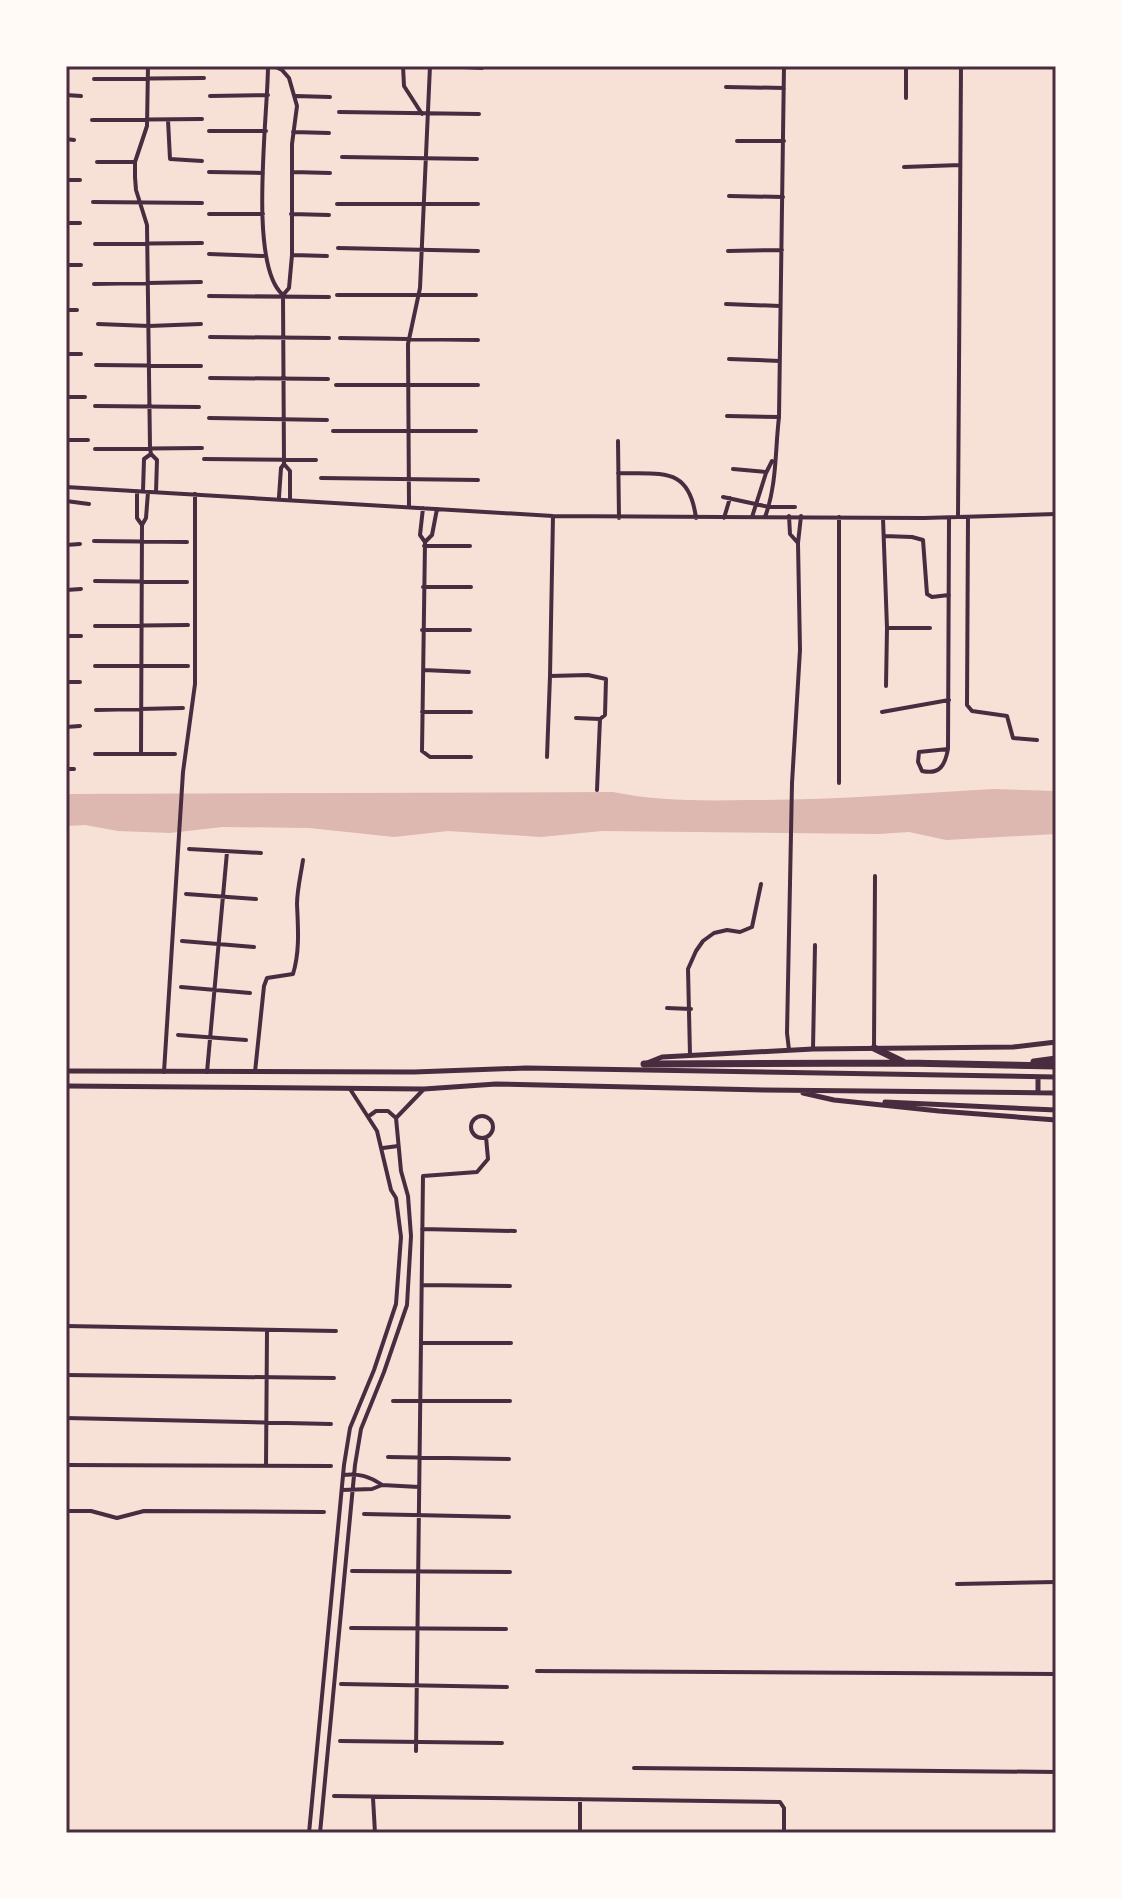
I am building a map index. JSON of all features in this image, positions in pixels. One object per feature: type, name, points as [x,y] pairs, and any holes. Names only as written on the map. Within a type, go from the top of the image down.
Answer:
[{"type":"highway","points":[[874,1048],[905,1063]]},
{"type":"highway","points":[[1012,1065],[1056,1059]]},
{"type":"highway","points":[[644,1064],[1056,1066]]},
{"type":"main road","points":[[624,1069],[662,1057],[690,1055],[813,1049],[1013,1047],[1056,1042]]},
{"type":"main road","points":[[66,1071],[624,1069],[1056,1077]]},
{"type":"main road","points":[[1038,1077],[1038,1093]]},
{"type":"main road","points":[[66,1086],[424,1089],[496,1084],[1056,1093]]},
{"type":"main road","points":[[792,1091],[834,1100],[1056,1120]]},
{"type":"main road","points":[[834,1100],[1056,1110]]},
{"type":"street","points":[[148,66],[147,120],[135,162],[136,190],[146,217],[149,244],[150,448],[157,460],[156,492]]},
{"type":"street","points":[[279,498],[284,462],[284,296],[289,289],[292,255],[291,172],[297,114],[296,96],[289,78],[271,66],[264,173],[264,256],[270,278],[284,296]]},
{"type":"street","points":[[409,507],[409,339],[419,294],[430,66]]},
{"type":"street","points":[[446,66],[482,68]]},
{"type":"street","points":[[765,517],[775,472],[773,459],[779,417],[784,66]]},
{"type":"street","points":[[906,66],[906,98]]},
{"type":"street","points":[[958,517],[961,66]]},
{"type":"street","points":[[340,67],[403,67],[407,92],[422,114]]},
{"type":"street","points":[[94,79],[204,78]]},
{"type":"street","points":[[726,87],[784,88]]},
{"type":"street","points":[[66,95],[81,96]]},
{"type":"street","points":[[210,96],[268,95]]},
{"type":"street","points":[[296,96],[330,97]]},
{"type":"street","points":[[339,112],[479,114]]},
{"type":"street","points":[[92,120],[202,119]]},
{"type":"street","points":[[168,120],[170,159],[202,161]]},
{"type":"street","points":[[209,131],[266,131]]},
{"type":"street","points":[[293,132],[329,133]]},
{"type":"street","points":[[66,139],[74,140]]},
{"type":"street","points":[[737,141],[784,141]]},
{"type":"street","points":[[342,157],[477,159]]},
{"type":"street","points":[[97,162],[135,162]]},
{"type":"street","points":[[904,167],[960,165]]},
{"type":"street","points":[[209,172],[264,173]]},
{"type":"street","points":[[291,172],[330,173]]},
{"type":"street","points":[[66,180],[80,180]]},
{"type":"street","points":[[729,196],[783,197]]},
{"type":"street","points":[[93,202],[202,203]]},
{"type":"street","points":[[337,204],[478,204]]},
{"type":"street","points":[[209,214],[264,214]]},
{"type":"street","points":[[291,214],[329,215]]},
{"type":"street","points":[[66,223],[80,223]]},
{"type":"street","points":[[95,244],[202,243]]},
{"type":"street","points":[[338,248],[478,251]]},
{"type":"street","points":[[728,251],[782,250]]},
{"type":"street","points":[[209,254],[264,256]]},
{"type":"street","points":[[292,255],[327,256]]},
{"type":"street","points":[[66,265],[81,265]]},
{"type":"street","points":[[94,284],[201,282]]},
{"type":"street","points":[[337,295],[476,295]]},
{"type":"street","points":[[209,296],[329,297]]},
{"type":"street","points":[[726,304],[780,306]]},
{"type":"street","points":[[66,310],[77,310]]},
{"type":"street","points":[[98,324],[201,324]]},
{"type":"street","points":[[210,337],[329,338]]},
{"type":"street","points":[[340,338],[478,340]]},
{"type":"street","points":[[66,354],[81,354]]},
{"type":"street","points":[[729,359],[780,361]]},
{"type":"street","points":[[96,365],[201,366]]},
{"type":"street","points":[[210,378],[328,379]]},
{"type":"street","points":[[336,385],[478,385]]},
{"type":"street","points":[[66,397],[85,397]]},
{"type":"street","points":[[95,406],[199,407]]},
{"type":"street","points":[[727,416],[779,417]]},
{"type":"street","points":[[209,418],[327,420]]},
{"type":"street","points":[[333,431],[476,431]]},
{"type":"street","points":[[66,440],[88,440]]},
{"type":"street","points":[[618,441],[619,518]]},
{"type":"street","points":[[95,449],[202,448]]},
{"type":"street","points":[[141,753],[142,525],[146,518],[144,459],[151,454]]},
{"type":"street","points":[[204,459],[316,460]]},
{"type":"street","points":[[752,517],[773,459]]},
{"type":"street","points":[[284,462],[290,471],[290,499]]},
{"type":"street","points":[[733,469],[775,472]]},
{"type":"street","points":[[618,473],[669,475],[682,480],[694,502],[696,518]]},
{"type":"street","points":[[321,478],[478,480]]},
{"type":"street","points":[[66,487],[619,518],[949,518],[1056,514]]},
{"type":"street","points":[[142,525],[137,518],[143,491]]},
{"type":"street","points":[[164,1072],[183,772],[195,684],[195,494]]},
{"type":"street","points":[[723,497],[769,507],[795,507]]},
{"type":"street","points":[[724,518],[730,498]]},
{"type":"street","points":[[66,501],[89,504]]},
{"type":"street","points":[[423,508],[420,535],[424,544],[422,751],[424,755],[443,758],[471,757]]},
{"type":"street","points":[[424,544],[432,535],[437,509]]},
{"type":"street","points":[[547,757],[553,516]]},
{"type":"street","points":[[789,516],[790,534],[798,543]]},
{"type":"street","points":[[789,1050],[790,850],[800,650],[798,543],[801,516]]},
{"type":"street","points":[[839,517],[839,783]]},
{"type":"street","points":[[968,517],[967,705],[972,711],[1007,716],[1013,738],[1037,740]]},
{"type":"street","points":[[883,518],[886,686]]},
{"type":"street","points":[[948,749],[919,752],[918,762],[922,771],[938,770],[946,761],[948,749],[949,518]]},
{"type":"street","points":[[884,536],[923,540],[927,594],[932,597],[949,595]]},
{"type":"street","points":[[94,541],[187,542]]},
{"type":"street","points":[[66,545],[80,544]]},
{"type":"street","points":[[424,544],[470,546]]},
{"type":"street","points":[[95,581],[187,582]]},
{"type":"street","points":[[423,587],[471,587]]},
{"type":"street","points":[[66,590],[81,589]]},
{"type":"street","points":[[95,626],[188,625]]},
{"type":"street","points":[[887,628],[930,628]]},
{"type":"street","points":[[422,630],[470,630]]},
{"type":"street","points":[[66,636],[81,636]]},
{"type":"street","points":[[95,666],[188,666]]},
{"type":"street","points":[[423,670],[469,672]]},
{"type":"street","points":[[550,676],[588,675],[606,679],[605,715],[600,719],[576,718]]},
{"type":"street","points":[[66,682],[80,682]]},
{"type":"street","points":[[882,712],[949,700]]},
{"type":"street","points":[[96,710],[183,708]]},
{"type":"street","points":[[422,712],[471,712]]},
{"type":"street","points":[[597,790],[600,719]]},
{"type":"street","points":[[66,727],[80,726]]},
{"type":"street","points":[[95,754],[175,754]]},
{"type":"street","points":[[66,769],[74,769]]},
{"type":"street","points":[[189,849],[261,853]]},
{"type":"street","points":[[207,1072],[227,852]]},
{"type":"street","points":[[255,1072],[267,978],[293,974],[295,966],[300,921],[297,904],[303,860]]},
{"type":"street","points":[[874,1048],[875,876]]},
{"type":"street","points":[[690,1055],[688,969],[703,941],[714,933],[727,930],[740,932],[752,927],[761,884]]},
{"type":"street","points":[[186,894],[256,899]]},
{"type":"street","points":[[182,941],[254,947]]},
{"type":"street","points":[[813,1049],[815,945]]},
{"type":"street","points":[[181,987],[250,993]]},
{"type":"street","points":[[667,1008],[691,1009]]},
{"type":"street","points":[[178,1035],[246,1040]]},
{"type":"street","points":[[309,1833],[350,1428],[396,1304],[401,1237],[396,1198],[391,1190],[383,1148],[369,1116],[350,1088]]},
{"type":"street","points":[[396,1118],[424,1089]]},
{"type":"street","points":[[320,1833],[352,1490],[361,1429],[407,1305],[410,1275],[408,1196],[401,1173],[396,1118],[388,1111],[376,1111],[369,1116]]},
{"type":"street","points":[[480,1117],[492,1124],[492,1131],[486,1137],[478,1137],[472,1132],[473,1122],[480,1117]]},
{"type":"street","points":[[416,1751],[423,1176],[477,1172],[488,1159],[486,1137]]},
{"type":"street","points":[[383,1148],[398,1146]]},
{"type":"street","points":[[422,1229],[515,1231]]},
{"type":"street","points":[[422,1285],[510,1286]]},
{"type":"street","points":[[66,1326],[336,1331]]},
{"type":"street","points":[[266,1466],[267,1331]]},
{"type":"street","points":[[421,1343],[511,1343]]},
{"type":"street","points":[[380,1353],[390,1355]]},
{"type":"street","points":[[66,1375],[334,1378]]},
{"type":"street","points":[[393,1401],[510,1401]]},
{"type":"street","points":[[66,1418],[331,1424]]},
{"type":"street","points":[[388,1457],[509,1459]]},
{"type":"street","points":[[66,1465],[331,1466]]},
{"type":"street","points":[[343,1475],[372,1478],[382,1485]]},
{"type":"street","points":[[342,1490],[372,1489],[382,1485],[419,1487]]},
{"type":"street","points":[[66,1511],[91,1511],[117,1518],[144,1511],[324,1512]]},
{"type":"street","points":[[364,1514],[509,1517]]},
{"type":"street","points":[[352,1571],[510,1572]]},
{"type":"street","points":[[957,1584],[1056,1582]]},
{"type":"street","points":[[329,1620],[340,1621]]},
{"type":"street","points":[[351,1628],[506,1629]]},
{"type":"street","points":[[537,1671],[1056,1674]]},
{"type":"street","points":[[341,1684],[507,1687]]},
{"type":"street","points":[[340,1741],[502,1743]]},
{"type":"street","points":[[317,1748],[328,1748]]},
{"type":"street","points":[[634,1768],[1056,1772]]},
{"type":"street","points":[[334,1796],[780,1802],[784,1808],[784,1833]]},
{"type":"street","points":[[373,1798],[375,1833]]},
{"type":"street","points":[[580,1799],[580,1833]]},
{"type":"shaded area","points":[[993,789],[1056,791],[1056,834],[946,840],[909,832],[602,831],[541,837],[448,831],[394,837],[309,828],[222,827],[170,833],[66,826],[66,794],[613,792],[663,799],[778,800]]}]
